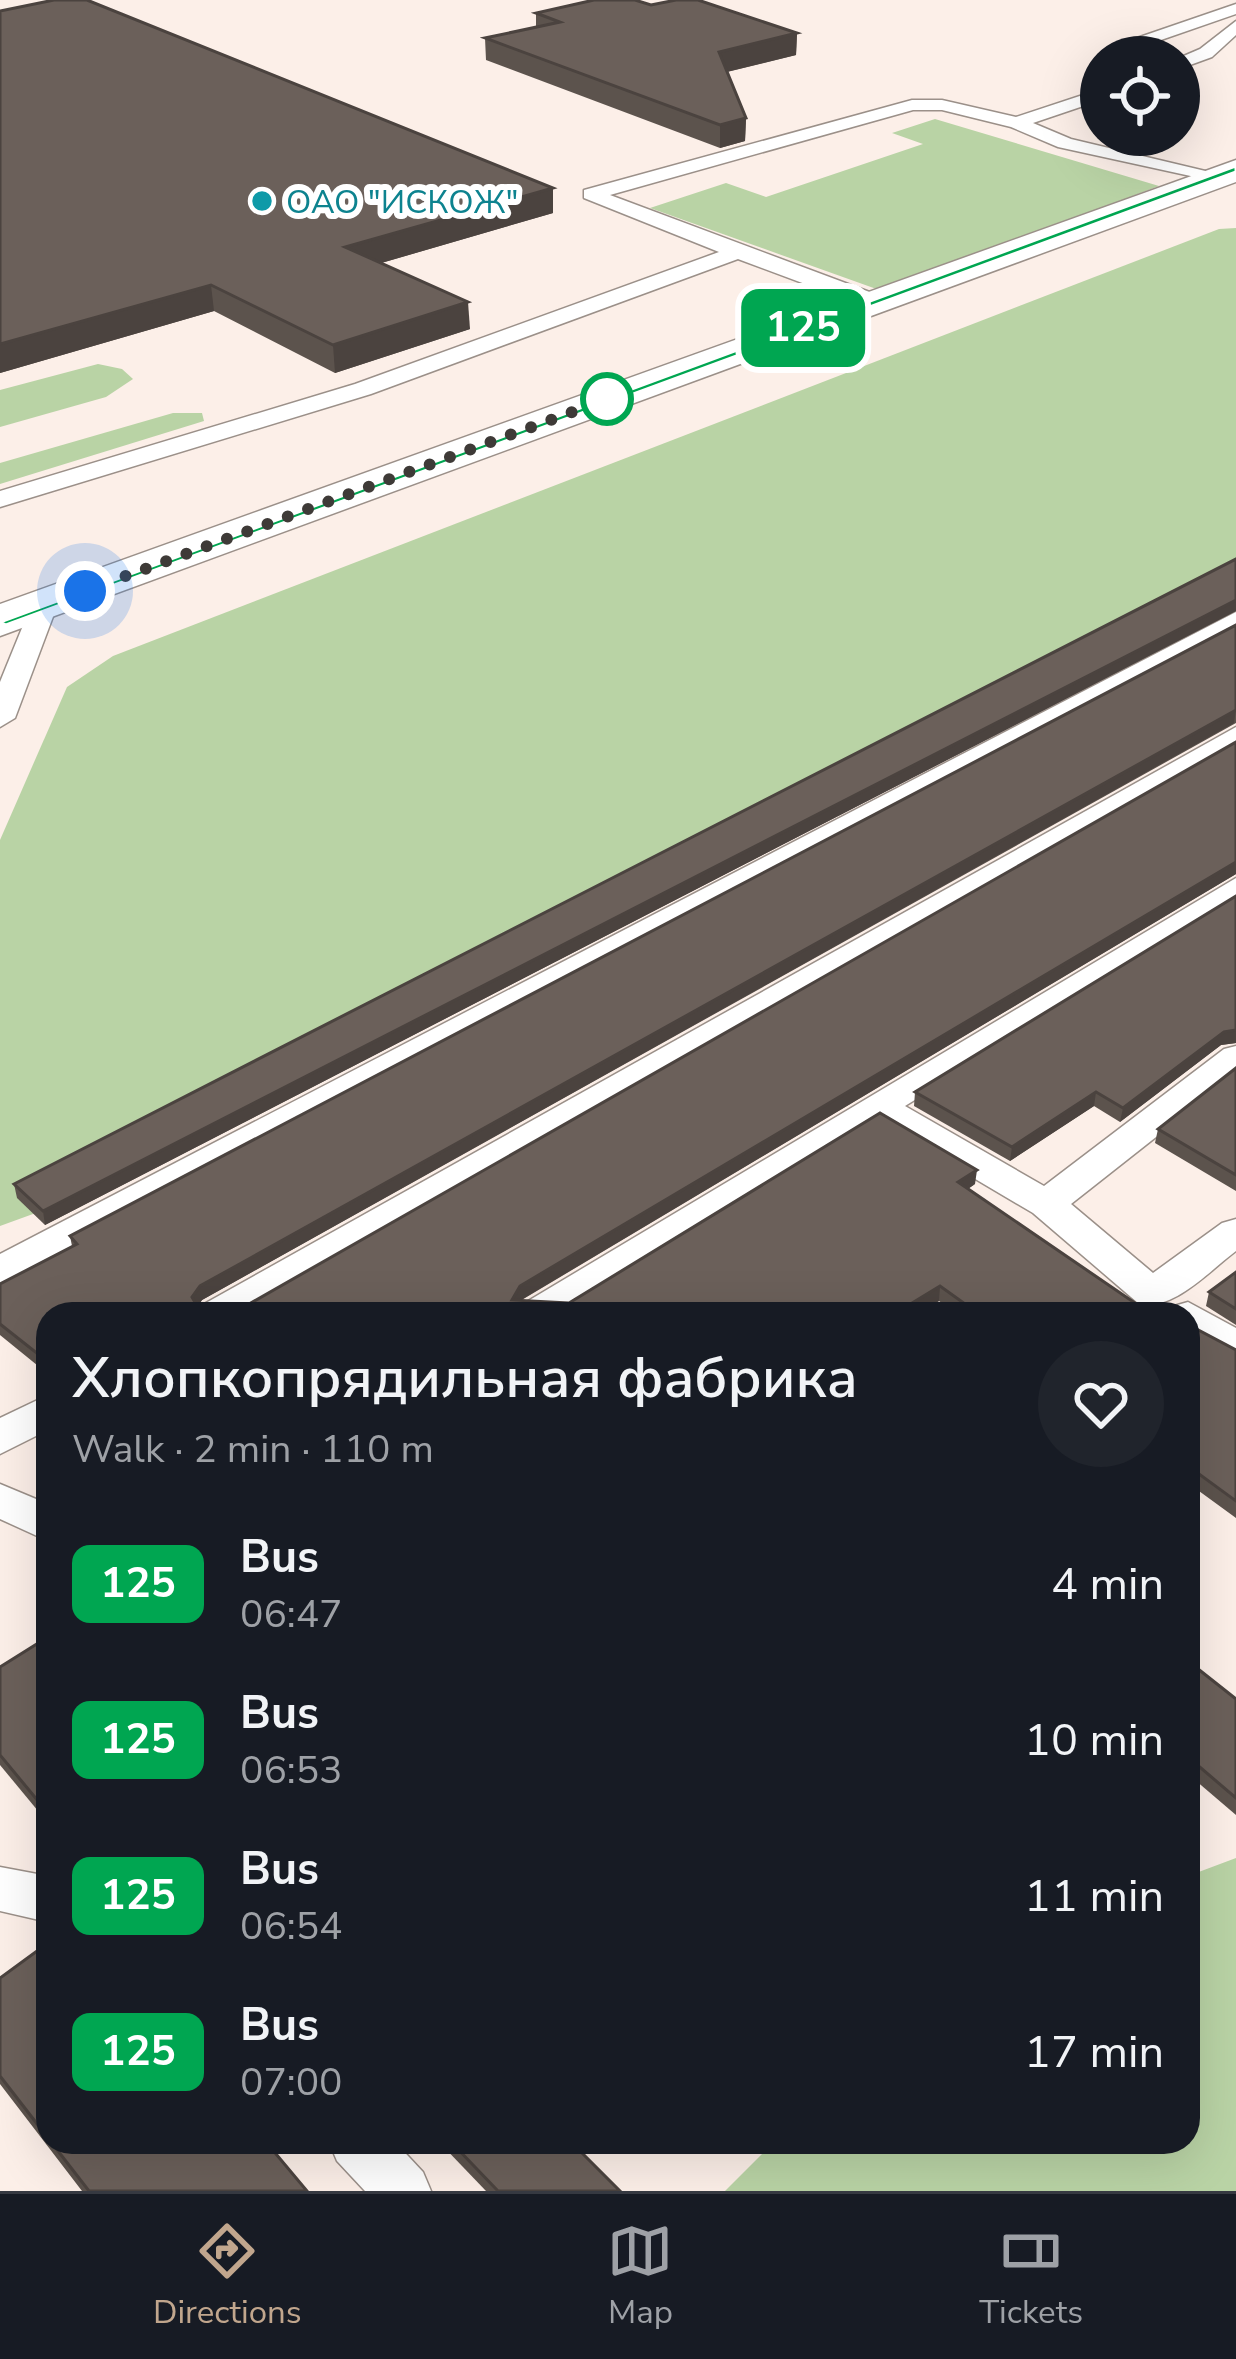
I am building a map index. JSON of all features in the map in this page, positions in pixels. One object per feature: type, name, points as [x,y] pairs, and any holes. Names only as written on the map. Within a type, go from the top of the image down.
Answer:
[{"type":"main road","points":[[22,614],[1224,174]]},
{"type":"lane","points":[[1155,36],[1236,9]]},
{"type":"lane","points":[[1200,55],[1236,26]]},
{"type":"lane","points":[[1017,124],[1080,102]]},
{"type":"lane","points":[[875,302],[591,194],[912,105],[942,104],[1101,153],[1224,174]]},
{"type":"lane","points":[[0,499],[363,389],[738,252]]},
{"type":"lane","points":[[0,718],[22,614]]},
{"type":"lane","points":[[0,1270],[1236,620]]},
{"type":"lane","points":[[239,1302],[1236,736]]},
{"type":"lane","points":[[557,1302],[1236,888]]},
{"type":"lane","points":[[1046,1204],[1236,1057]]},
{"type":"lane","points":[[879,1106],[1046,1204],[1168,1302]]},
{"type":"lane","points":[[1180,1302],[1236,1232]]},
{"type":"lane","points":[[1200,1324],[1236,1348]]},
{"type":"lane","points":[[0,1438],[36,1417]]},
{"type":"lane","points":[[0,1500],[36,1518]]},
{"type":"lane","points":[[0,1889],[36,1896]]},
{"type":"lane","points":[[368,2154],[403,2191]]},
{"type":"green space","points":[[935,119],[1159,186],[882,291],[650,208],[726,183],[766,197],[923,144],[892,133]]},
{"type":"green space","points":[[1236,228],[1236,570],[33,1214],[0,1226],[0,840],[67,687],[113,656],[1219,229]]},
{"type":"green space","points":[[98,364],[122,369],[133,379],[106,397],[0,427],[0,390]]},
{"type":"green space","points":[[173,413],[202,413],[204,421],[0,484],[0,463]]},
{"type":"green space","points":[[1236,1858],[1236,2191],[725,2191],[762,2154],[1200,2154],[1200,1872]]},
{"type":"building","name":"ОАО \"ИСКОЖ\"","points":[[54,0],[87,0],[553,188],[345,247],[468,302],[333,345],[211,285],[0,344],[0,11]]},
{"type":"building","points":[[594,0],[651,5],[698,0],[797,33],[719,52],[746,118],[720,125],[485,38],[560,22],[536,13]]},
{"type":"building","points":[[1236,559],[1236,600],[43,1211],[14,1184]]},
{"type":"building","points":[[1236,625],[1236,710],[200,1286],[192,1297],[195,1302],[36,1302],[36,1352],[0,1324],[0,1284],[77,1244],[70,1236]]},
{"type":"building","points":[[1236,742],[1236,862],[520,1286],[512,1300],[550,1302],[253,1302]]},
{"type":"building","points":[[1236,896],[1236,1030],[1224,1032],[1123,1108],[1096,1092],[1012,1147],[915,1092]]},
{"type":"building","points":[[1236,1068],[1236,1175],[1158,1129]]},
{"type":"building","points":[[880,1113],[977,1170],[958,1182],[1133,1302],[962,1302],[940,1286],[914,1302],[571,1302]]},
{"type":"building","points":[[1236,1272],[1236,1309],[1209,1292]]},
{"type":"building","points":[[1200,1331],[1236,1350],[1236,1501],[1200,1475]]},
{"type":"building","points":[[36,1644],[36,1798],[0,1755],[0,1667]]},
{"type":"building","points":[[1200,1670],[1236,1699],[1236,1798],[1200,1767]]},
{"type":"building","points":[[36,1952],[36,2122],[0,2076],[0,1978]]},
{"type":"building","points":[[60,2154],[276,2154],[307,2191],[89,2191]]},
{"type":"building","points":[[463,2154],[583,2154],[620,2191],[498,2191]]},
{"type":"bus line","name":"125","points":[[0,622],[1236,170]]},
{"type":"place","name":"ОАО \"ИСКОЖ\"","points":[[262,201]]},
{"type":"route","points":[[85,591],[624,393],[607,399]]}]
